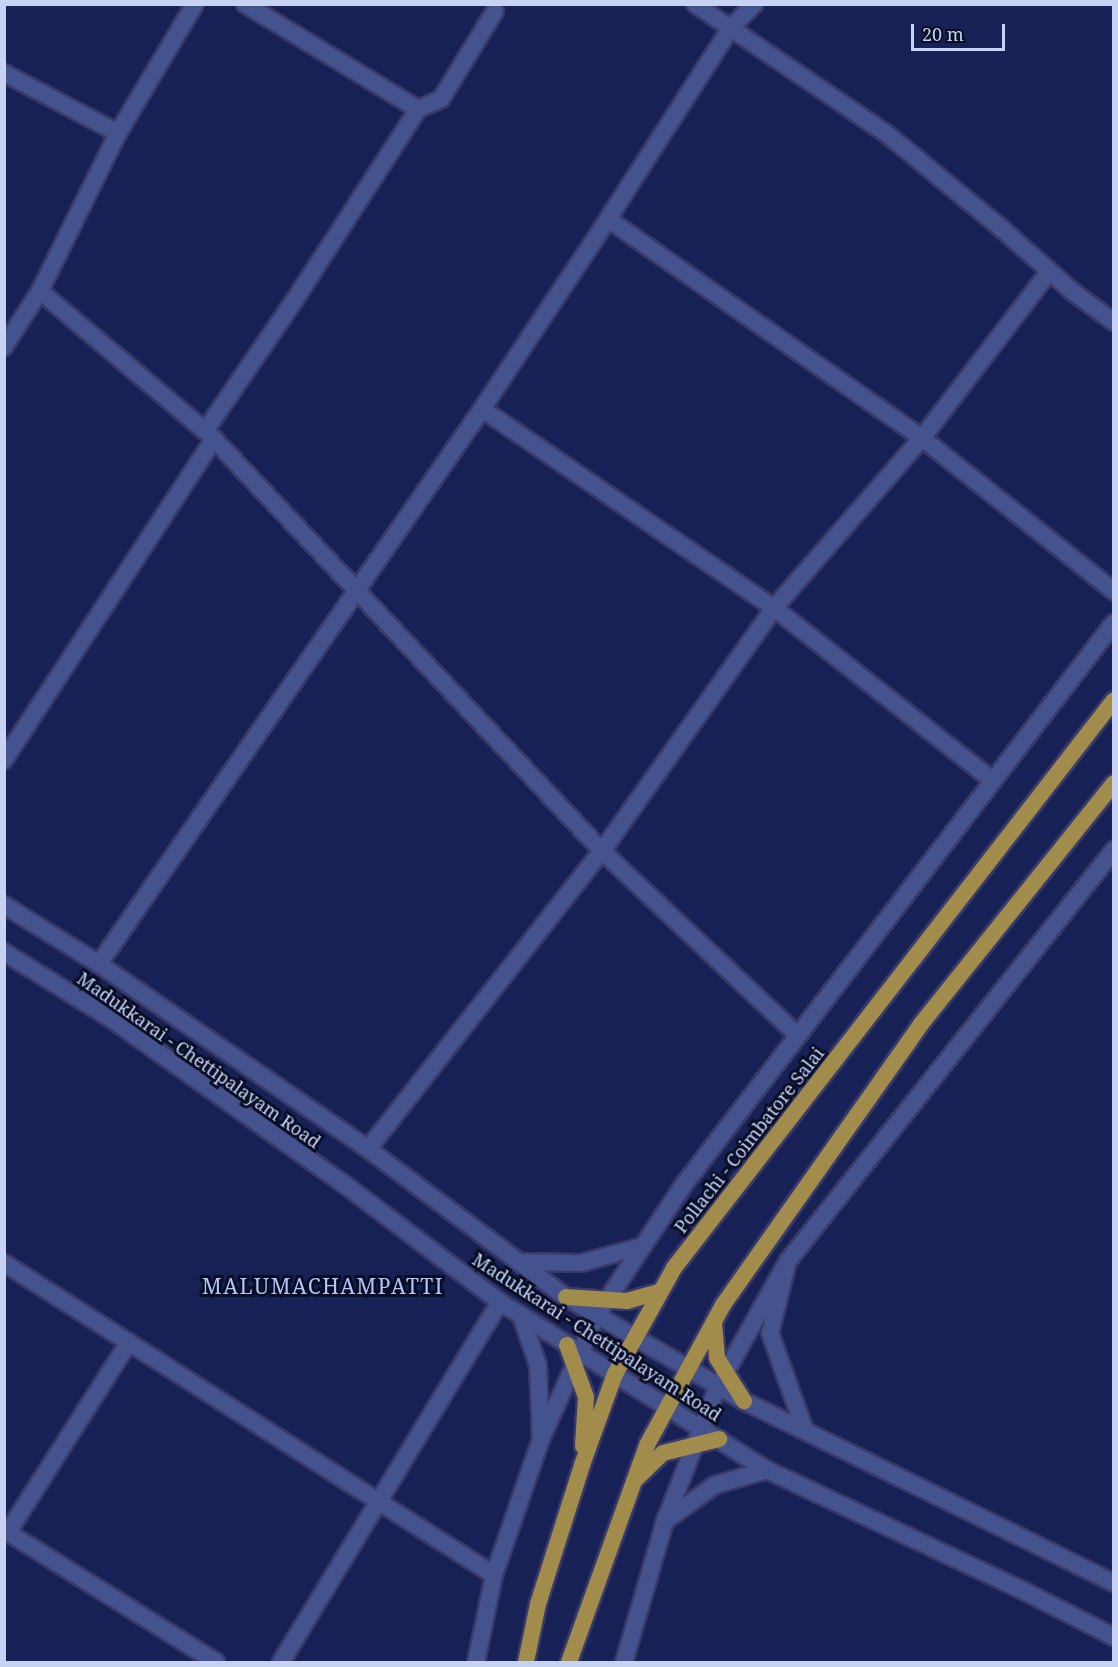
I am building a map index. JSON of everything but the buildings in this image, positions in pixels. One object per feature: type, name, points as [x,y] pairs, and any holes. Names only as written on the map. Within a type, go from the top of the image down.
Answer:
[{"type":"highway","name":"Pollachi - Coimbatore Salai","points":[[526,1662],[538,1604],[582,1465],[615,1374],[674,1268],[1113,700]]},
{"type":"highway","points":[[569,1662],[647,1445],[723,1305],[921,1024],[1113,783]]},
{"type":"highway","points":[[566,1297],[627,1301],[661,1291]]},
{"type":"highway","points":[[714,1322],[717,1358],[722,1379],[744,1401]]},
{"type":"highway","points":[[574,1354],[586,1397],[582,1465]]},
{"type":"highway","points":[[633,1481],[663,1453],[700,1437],[719,1439]]},
{"type":"street","points":[[4,347],[40,291],[118,133],[195,4]]},
{"type":"street","points":[[245,4],[418,109]]},
{"type":"street","points":[[695,4],[887,134],[1001,228],[1049,272],[1113,322]]},
{"type":"street","points":[[99,964],[358,592],[482,409],[730,29],[754,4]]},
{"type":"street","points":[[4,760],[418,109],[441,99],[495,11]]},
{"type":"street","points":[[4,73],[118,133]]},
{"type":"street","points":[[608,219],[922,438],[1113,591]]},
{"type":"street","points":[[368,1149],[602,850],[774,608],[922,438],[1049,272]]},
{"type":"street","points":[[40,291],[209,435],[602,850],[797,1035]]},
{"type":"street","points":[[482,409],[774,608],[992,780]]},
{"type":"street","points":[[476,1662],[494,1575],[541,1439],[574,1354],[597,1315],[685,1183],[1113,623]]},
{"type":"street","points":[[624,1662],[665,1521],[722,1379],[789,1260],[1113,850]]},
{"type":"street","name":"Madukkarai - Chettipalayam Road","points":[[4,905],[99,964],[368,1149],[566,1297],[689,1368],[722,1379]]},
{"type":"street","name":"Madukkarai - Chettipalayam Road","points":[[4,952],[123,1027],[344,1184],[500,1302],[574,1354],[615,1374],[668,1408],[700,1437]]},
{"type":"street","points":[[518,1262],[581,1263],[642,1246]]},
{"type":"street","points":[[789,1260],[770,1333],[806,1431]]},
{"type":"street","points":[[4,1263],[494,1575]]},
{"type":"street","points":[[281,1662],[500,1302]]},
{"type":"street","points":[[521,1316],[538,1365],[541,1439]]},
{"type":"street","points":[[129,1342],[6,1531],[216,1662]]},
{"type":"street","name":"Madukkarai - Chettipalayam Road","points":[[744,1401],[1113,1583]]},
{"type":"street","name":"Madukkarai - Chettipalayam Road","points":[[719,1439],[767,1470],[1026,1592],[1113,1637]]},
{"type":"street","points":[[665,1521],[715,1485],[767,1470]]},
{"type":"district","name":"MALUMACHAMPATTI","points":[[323,1286]]}]
